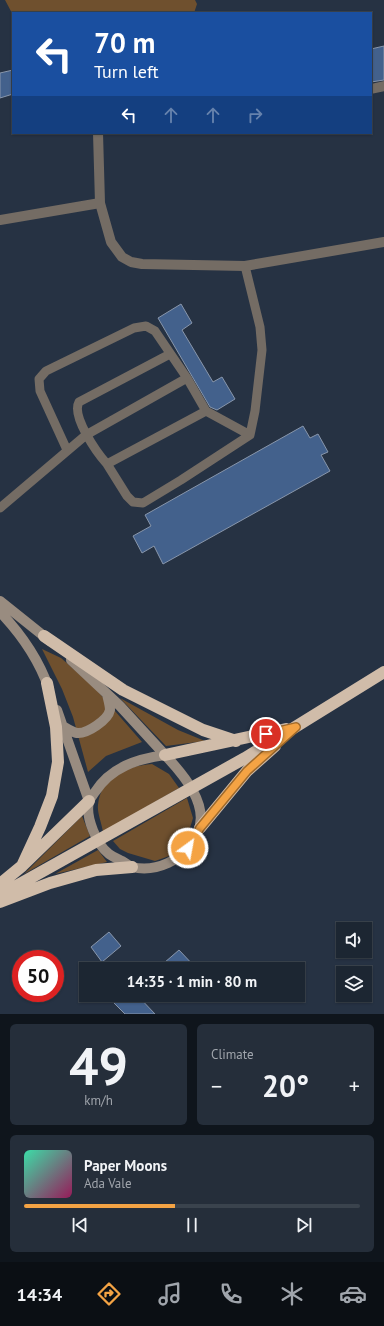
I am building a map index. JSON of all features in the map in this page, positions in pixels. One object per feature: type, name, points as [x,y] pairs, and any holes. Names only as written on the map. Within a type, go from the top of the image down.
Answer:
[{"type":"highway","points":[[44,636],[123,690],[203,730],[236,740]]},
{"type":"highway","points":[[0,895],[245,758],[384,672]]},
{"type":"highway","points":[[22,866],[52,796],[58,762],[56,727],[47,683]]},
{"type":"highway","points":[[165,755],[296,727]]},
{"type":"highway","points":[[200,828],[247,771],[296,727]]},
{"type":"highway","points":[[0,884],[22,866],[89,802]]},
{"type":"highway","points":[[0,902],[50,883],[96,870],[132,867]]},
{"type":"main road","points":[[0,601],[44,636],[108,694],[185,778],[198,800],[201,813],[200,828],[188,848],[176,859],[159,867],[132,867],[108,853],[98,840],[92,827],[89,813],[89,802],[47,683],[28,647],[9,621],[0,612]]},
{"type":"main road","points":[[62,726],[77,733],[98,725],[108,715],[110,709],[108,694]]},
{"type":"main road","points":[[89,802],[100,783],[114,772],[131,762],[165,755]]},
{"type":"street","points":[[372,89],[384,86]]},
{"type":"street","points":[[98,134],[100,203],[111,242],[122,257],[130,262],[142,264],[245,266],[384,242]]},
{"type":"street","points":[[0,220],[100,203]]},
{"type":"lane","points":[[170,354],[79,402],[76,407],[86,435],[133,502],[143,503],[250,435],[255,411],[262,350],[260,327],[245,266]]},
{"type":"lane","points":[[67,450],[40,391],[39,379],[46,372],[134,328],[146,326],[155,331],[187,378],[206,411],[250,435]]},
{"type":"lane","points":[[0,508],[86,435],[187,378]]},
{"type":"lane","points":[[107,464],[206,411]]},
{"type":"shaded area","points":[[5,0],[195,0],[197,4],[194,12],[12,13]]},
{"type":"shaded area","points":[[42,649],[61,658],[94,687],[142,742],[106,756],[88,772],[73,717],[62,689]]},
{"type":"shaded area","points":[[120,698],[178,730],[205,741],[166,746]]},
{"type":"shaded area","points":[[152,764],[169,774],[179,788],[103,832],[98,805],[100,795],[104,787],[117,774],[125,770]]},
{"type":"shaded area","points":[[187,798],[193,818],[187,838],[175,854],[155,861],[128,853],[120,849],[113,841]]},
{"type":"shaded area","points":[[82,816],[90,836],[24,874]]},
{"type":"shaded area","points":[[98,850],[107,862],[55,874]]},
{"type":"building","points":[[384,46],[384,80],[372,82],[372,49]]},
{"type":"building","points":[[12,70],[12,94],[0,98],[0,73]]},
{"type":"building","points":[[181,304],[192,323],[182,330],[213,382],[222,377],[235,399],[217,410],[210,407],[158,318]]},
{"type":"building","points":[[303,426],[310,438],[318,434],[328,452],[321,455],[330,471],[163,564],[154,546],[142,553],[133,536],[151,526],[145,515]]},
{"type":"building","points":[[109,932],[121,946],[102,962],[91,947]]},
{"type":"building","points":[[179,950],[190,962],[165,962]]},
{"type":"building","points":[[144,1002],[155,1014],[125,1014],[114,1003]]},
{"type":"route","points":[[188,848],[195,839],[200,828],[247,771],[296,727],[266,734]]}]
